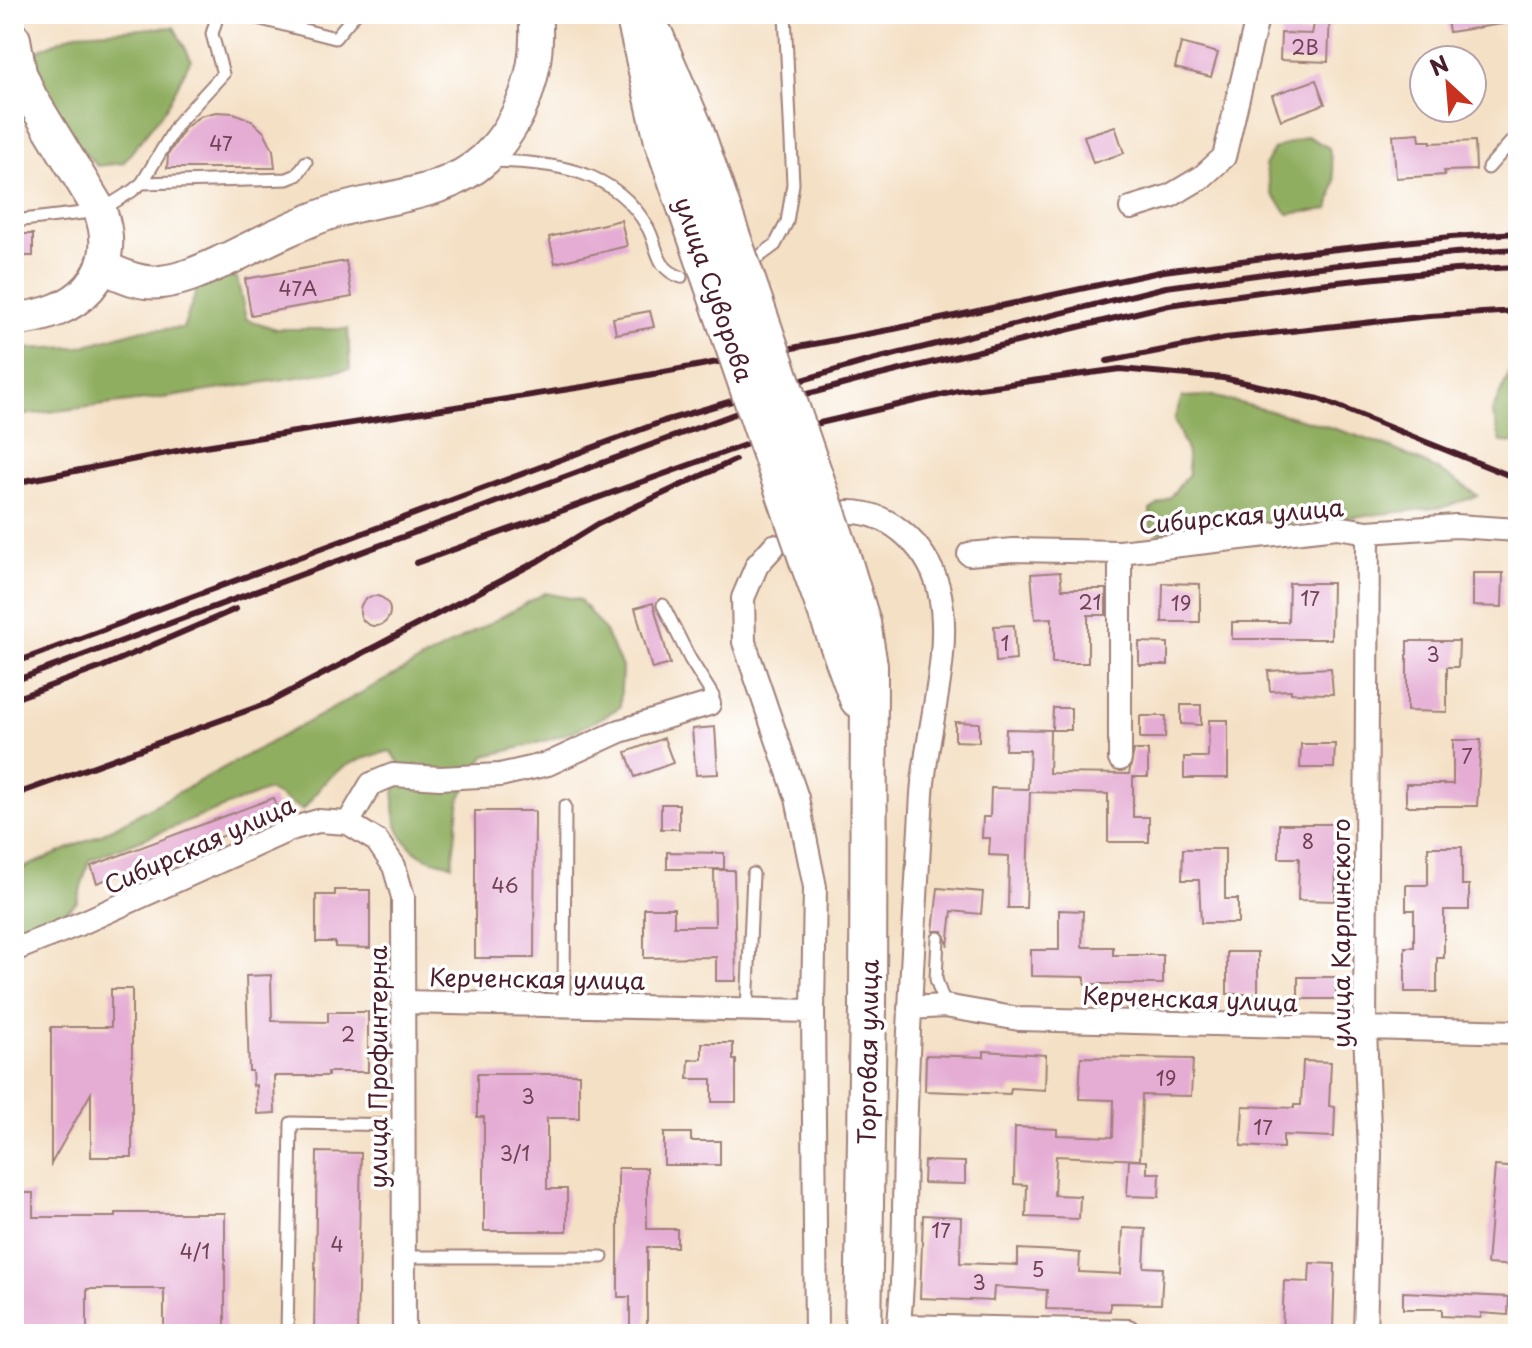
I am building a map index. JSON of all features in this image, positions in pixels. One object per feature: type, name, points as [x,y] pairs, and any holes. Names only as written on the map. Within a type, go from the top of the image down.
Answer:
[{"type":"main road","name":"улица Суворова","points":[[634,14],[824,556]]},
{"type":"main road","name":"улица Суворова","points":[[645,14],[679,136]]},
{"type":"main road","name":"Торговая улица","points":[[824,556],[862,623],[869,666],[863,1334]]},
{"type":"street","points":[[14,319],[59,309],[79,298],[94,284],[103,267],[106,246],[100,211],[30,96],[20,73],[14,38],[17,14]]},
{"type":"street","points":[[103,267],[140,282],[157,283],[188,278],[299,225],[337,211],[454,180],[483,161],[509,132],[532,77],[535,14]]},
{"type":"street","points":[[1131,208],[1180,190],[1202,177],[1224,157],[1258,14]]},
{"type":"street","points":[[848,512],[877,516],[895,526],[913,542],[940,593],[943,630],[935,711],[923,780],[909,1008],[899,1330],[1128,1331]]},
{"type":"street","name":"Сибирская улица","points":[[969,554],[1013,550],[1120,552],[1337,527],[1368,532],[1456,526],[1518,530]]},
{"type":"street","name":"улица Карпинского","points":[[1365,1334],[1370,1154],[1365,1030],[1368,532]]},
{"type":"street","points":[[774,546],[757,565],[743,598],[744,642],[797,798],[815,887],[816,1334]]},
{"type":"street","points":[[1120,552],[1120,759]]},
{"type":"street","points":[[348,823],[371,784],[393,775],[440,778],[500,775],[524,770],[548,764],[620,731],[709,704]]},
{"type":"street","name":"Сибирская улица","points":[[14,950],[291,829],[318,821],[348,823]]},
{"type":"street","name":"улица Профинтерна","points":[[348,823],[377,841],[394,866],[403,897],[404,1334]]},
{"type":"street","name":"Керченская улица","points":[[403,1002],[564,1003],[813,1011]]},
{"type":"street","name":"Керченская улица","points":[[909,1008],[945,1006],[1019,1019],[1518,1032]]},
{"type":"lane","points":[[14,221],[100,211],[142,183],[178,123],[223,74],[212,34],[218,14]]},
{"type":"lane","points":[[242,14],[335,38],[355,14]]},
{"type":"lane","points":[[760,256],[775,245],[787,222],[793,184],[785,14]]},
{"type":"lane","points":[[1488,168],[1518,134]]},
{"type":"lane","points":[[483,161],[543,162],[583,172],[631,202],[650,231],[659,260],[681,277]]},
{"type":"lane","points":[[142,183],[287,179],[297,175],[306,162]]},
{"type":"lane","points":[[663,605],[690,659],[709,687],[713,696],[709,704]]},
{"type":"lane","points":[[564,1003],[565,806]]},
{"type":"lane","points":[[747,1011],[753,874]]},
{"type":"lane","points":[[938,938],[936,979],[945,1006]]},
{"type":"lane","points":[[287,1334],[291,1123],[403,1125]]},
{"type":"lane","points":[[404,1257],[602,1257]]},
{"type":"green space","points":[[174,27],[191,59],[166,108],[123,163],[97,166],[51,114],[32,73],[38,50],[76,33]]},
{"type":"green space","points":[[1307,136],[1329,148],[1335,182],[1329,209],[1288,214],[1272,194],[1265,165],[1274,149]]},
{"type":"green space","points":[[223,274],[237,278],[246,319],[276,329],[348,329],[350,369],[170,397],[14,416],[14,349],[80,347],[139,330],[183,328],[198,287]]},
{"type":"green space","points":[[1518,355],[1518,443],[1501,442],[1492,411]]},
{"type":"green space","points":[[1212,396],[1316,423],[1384,446],[1448,476],[1478,496],[1444,507],[1170,537],[1151,530],[1150,510],[1170,497],[1189,474],[1186,448],[1174,420],[1182,397]]},
{"type":"green space","points":[[545,593],[580,600],[604,630],[622,667],[620,707],[571,732],[485,756],[460,798],[452,865],[421,855],[402,836],[397,825],[394,801],[399,762],[390,751],[339,770],[322,785],[303,810],[268,790],[89,860],[77,902],[47,927],[14,935],[14,872],[100,835]]},
{"type":"building","points":[[1316,14],[1330,14],[1328,62],[1280,60],[1281,33],[1312,34]]},
{"type":"building","points":[[1446,14],[1502,14],[1502,24],[1449,32]]},
{"type":"building","points":[[1181,43],[1218,53],[1211,77],[1175,68]]},
{"type":"building","points":[[1316,80],[1325,104],[1281,120],[1272,95]]},
{"type":"building","points":[[216,112],[234,113],[251,120],[265,133],[273,150],[275,168],[167,168],[168,155],[185,128],[200,116]]},
{"type":"building","points":[[1115,126],[1124,153],[1093,163],[1084,136]]},
{"type":"building","points":[[1419,133],[1420,141],[1431,143],[1475,141],[1476,170],[1396,178],[1393,135]]},
{"type":"building","points":[[621,220],[627,246],[555,263],[549,237]]},
{"type":"building","points":[[14,234],[33,234],[33,256],[14,256]]},
{"type":"building","points":[[346,261],[352,297],[251,315],[245,279]]},
{"type":"building","points":[[650,311],[654,327],[616,334],[613,318]]},
{"type":"building","points":[[1060,572],[1062,589],[1106,589],[1106,615],[1088,615],[1088,663],[1052,663],[1052,618],[1035,619],[1031,574]]},
{"type":"building","points":[[1473,573],[1503,573],[1502,607],[1473,606]]},
{"type":"building","points":[[1163,583],[1200,584],[1200,622],[1162,622]]},
{"type":"building","points":[[1289,583],[1332,583],[1331,639],[1232,639],[1232,622],[1288,622]]},
{"type":"building","points":[[375,596],[381,597],[389,605],[389,617],[381,625],[375,626],[369,625],[361,617],[360,611],[361,605],[369,597]]},
{"type":"building","points":[[653,603],[670,664],[652,669],[635,608]]},
{"type":"building","points":[[1014,625],[1016,660],[996,662],[994,626]]},
{"type":"building","points":[[1407,641],[1459,641],[1458,667],[1447,667],[1447,712],[1407,711]]},
{"type":"building","points":[[1139,642],[1168,643],[1168,665],[1139,665]]},
{"type":"building","points":[[1331,668],[1333,694],[1270,691],[1268,671]]},
{"type":"building","points":[[1181,705],[1201,705],[1201,725],[1181,724]]},
{"type":"building","points":[[1053,708],[1071,708],[1071,730],[1052,730]]},
{"type":"building","points":[[1140,716],[1166,716],[1165,738],[1140,738]]},
{"type":"building","points":[[1209,720],[1228,720],[1228,778],[1184,778],[1184,757],[1208,757]]},
{"type":"building","points":[[955,722],[979,723],[979,742],[955,741]]},
{"type":"building","points":[[715,727],[718,774],[696,775],[692,729]]},
{"type":"building","points":[[1006,729],[1050,730],[1049,773],[1129,774],[1134,750],[1148,750],[1148,777],[1133,777],[1133,817],[1149,817],[1149,842],[1108,842],[1108,794],[1030,792],[1026,908],[1008,908],[1009,856],[989,855],[990,838],[982,838],[983,817],[990,817],[991,788],[1028,789],[1030,750],[1005,750]]},
{"type":"building","points":[[664,738],[673,763],[635,777],[626,752]]},
{"type":"building","points":[[1453,740],[1481,740],[1477,806],[1406,806],[1406,784],[1453,784]]},
{"type":"building","points":[[1301,744],[1335,744],[1334,768],[1300,768]]},
{"type":"building","points":[[273,798],[279,815],[97,883],[91,866]]},
{"type":"building","points":[[661,804],[679,804],[679,829],[661,829]]},
{"type":"building","points":[[475,811],[535,811],[534,958],[475,958]]},
{"type":"building","points":[[1279,824],[1337,824],[1335,901],[1298,900],[1299,858],[1279,858]]},
{"type":"building","points":[[1428,847],[1462,847],[1462,885],[1469,885],[1469,910],[1444,910],[1444,958],[1437,958],[1437,992],[1405,992],[1405,947],[1414,947],[1414,910],[1406,910],[1406,885],[1428,885]]},
{"type":"building","points":[[1183,849],[1225,849],[1225,899],[1238,899],[1238,923],[1201,923],[1199,880],[1182,880]]},
{"type":"building","points":[[667,852],[724,853],[724,869],[667,869]]},
{"type":"building","points":[[714,870],[734,870],[736,981],[716,981],[716,957],[644,958],[644,908],[674,908],[674,926],[715,926]]},
{"type":"building","points":[[938,888],[983,892],[981,914],[952,911],[948,946],[943,931],[933,931]]},
{"type":"building","points":[[335,890],[370,890],[370,948],[335,947],[335,942],[316,942],[316,895],[335,895]]},
{"type":"building","points":[[1059,910],[1083,911],[1082,947],[1113,947],[1113,955],[1163,955],[1163,984],[1085,984],[1085,977],[1031,976],[1031,950],[1059,950]]},
{"type":"building","points":[[1227,952],[1258,952],[1258,994],[1227,994]]},
{"type":"building","points":[[271,975],[272,1021],[328,1022],[328,1012],[368,1012],[368,1072],[274,1076],[275,1113],[257,1114],[256,1085],[253,1086],[252,1071],[249,1071],[246,976]]},
{"type":"building","points":[[1298,977],[1336,977],[1336,999],[1298,999]]},
{"type":"building","points":[[111,989],[132,989],[132,1157],[91,1157],[91,1093],[51,1164],[51,1027],[111,1027]]},
{"type":"building","points":[[702,1043],[733,1043],[736,1102],[712,1102],[712,1079],[688,1079],[689,1060],[702,1059]]},
{"type":"building","points":[[984,1051],[1046,1055],[1045,1090],[1011,1088],[1010,1094],[925,1091],[926,1055],[984,1057]]},
{"type":"building","points":[[1081,1057],[1193,1059],[1191,1096],[1142,1095],[1140,1160],[1056,1156],[1054,1195],[1080,1196],[1079,1219],[1026,1217],[1027,1185],[1014,1184],[1015,1127],[1057,1129],[1057,1135],[1113,1137],[1114,1100],[1079,1099]]},
{"type":"building","points":[[1303,1061],[1331,1062],[1329,1106],[1335,1107],[1334,1137],[1283,1135],[1283,1148],[1241,1146],[1243,1106],[1294,1108],[1294,1105],[1301,1105]]},
{"type":"building","points":[[477,1074],[579,1074],[579,1118],[547,1118],[547,1189],[567,1189],[567,1231],[484,1231],[484,1117],[477,1117]]},
{"type":"building","points":[[664,1133],[691,1133],[691,1141],[720,1141],[720,1165],[664,1165]]},
{"type":"building","points":[[317,1152],[361,1153],[357,1334],[314,1334]]},
{"type":"building","points":[[1129,1160],[1147,1161],[1147,1173],[1160,1173],[1159,1197],[1127,1196]]},
{"type":"building","points":[[924,1161],[965,1162],[965,1184],[923,1183]]},
{"type":"building","points":[[1495,1166],[1518,1168],[1518,1266],[1487,1264]]},
{"type":"building","points":[[618,1168],[647,1168],[647,1229],[677,1229],[677,1247],[647,1247],[647,1334],[630,1334],[630,1297],[618,1297]]},
{"type":"building","points":[[14,1193],[33,1193],[33,1217],[225,1213],[225,1334],[164,1334],[164,1289],[87,1289],[87,1334],[14,1334]]},
{"type":"building","points":[[923,1215],[961,1217],[960,1263],[1018,1265],[1018,1249],[1059,1251],[1080,1253],[1079,1272],[1121,1274],[1123,1228],[1146,1229],[1144,1267],[1163,1268],[1161,1304],[1110,1303],[1110,1311],[1046,1309],[1047,1290],[994,1287],[993,1301],[920,1298]]},
{"type":"building","points":[[1310,1263],[1335,1264],[1333,1329],[1305,1328],[1305,1334],[1282,1334],[1284,1281],[1309,1282]]},
{"type":"building","points":[[1403,1292],[1509,1297],[1508,1315],[1481,1313],[1481,1318],[1442,1316],[1442,1309],[1403,1309]]},
{"type":"railway","points":[[14,483],[192,448],[589,386],[894,329],[1164,271],[1309,252],[1518,233]]},
{"type":"railway","points":[[14,663],[664,421],[864,362],[1166,287],[1310,268],[1518,249]]},
{"type":"railway","points":[[14,681],[737,413],[1169,305],[1309,285],[1455,270],[1518,267]]},
{"type":"railway","points":[[1107,361],[1225,338],[1429,316],[1518,311]]},
{"type":"railway","points":[[416,563],[781,432],[958,391],[1120,369],[1223,378],[1319,399],[1518,479]]},
{"type":"railway","points":[[14,795],[268,703],[538,561],[598,524],[735,460]]},
{"type":"railway","points":[[14,699],[102,667],[236,609]]}]
